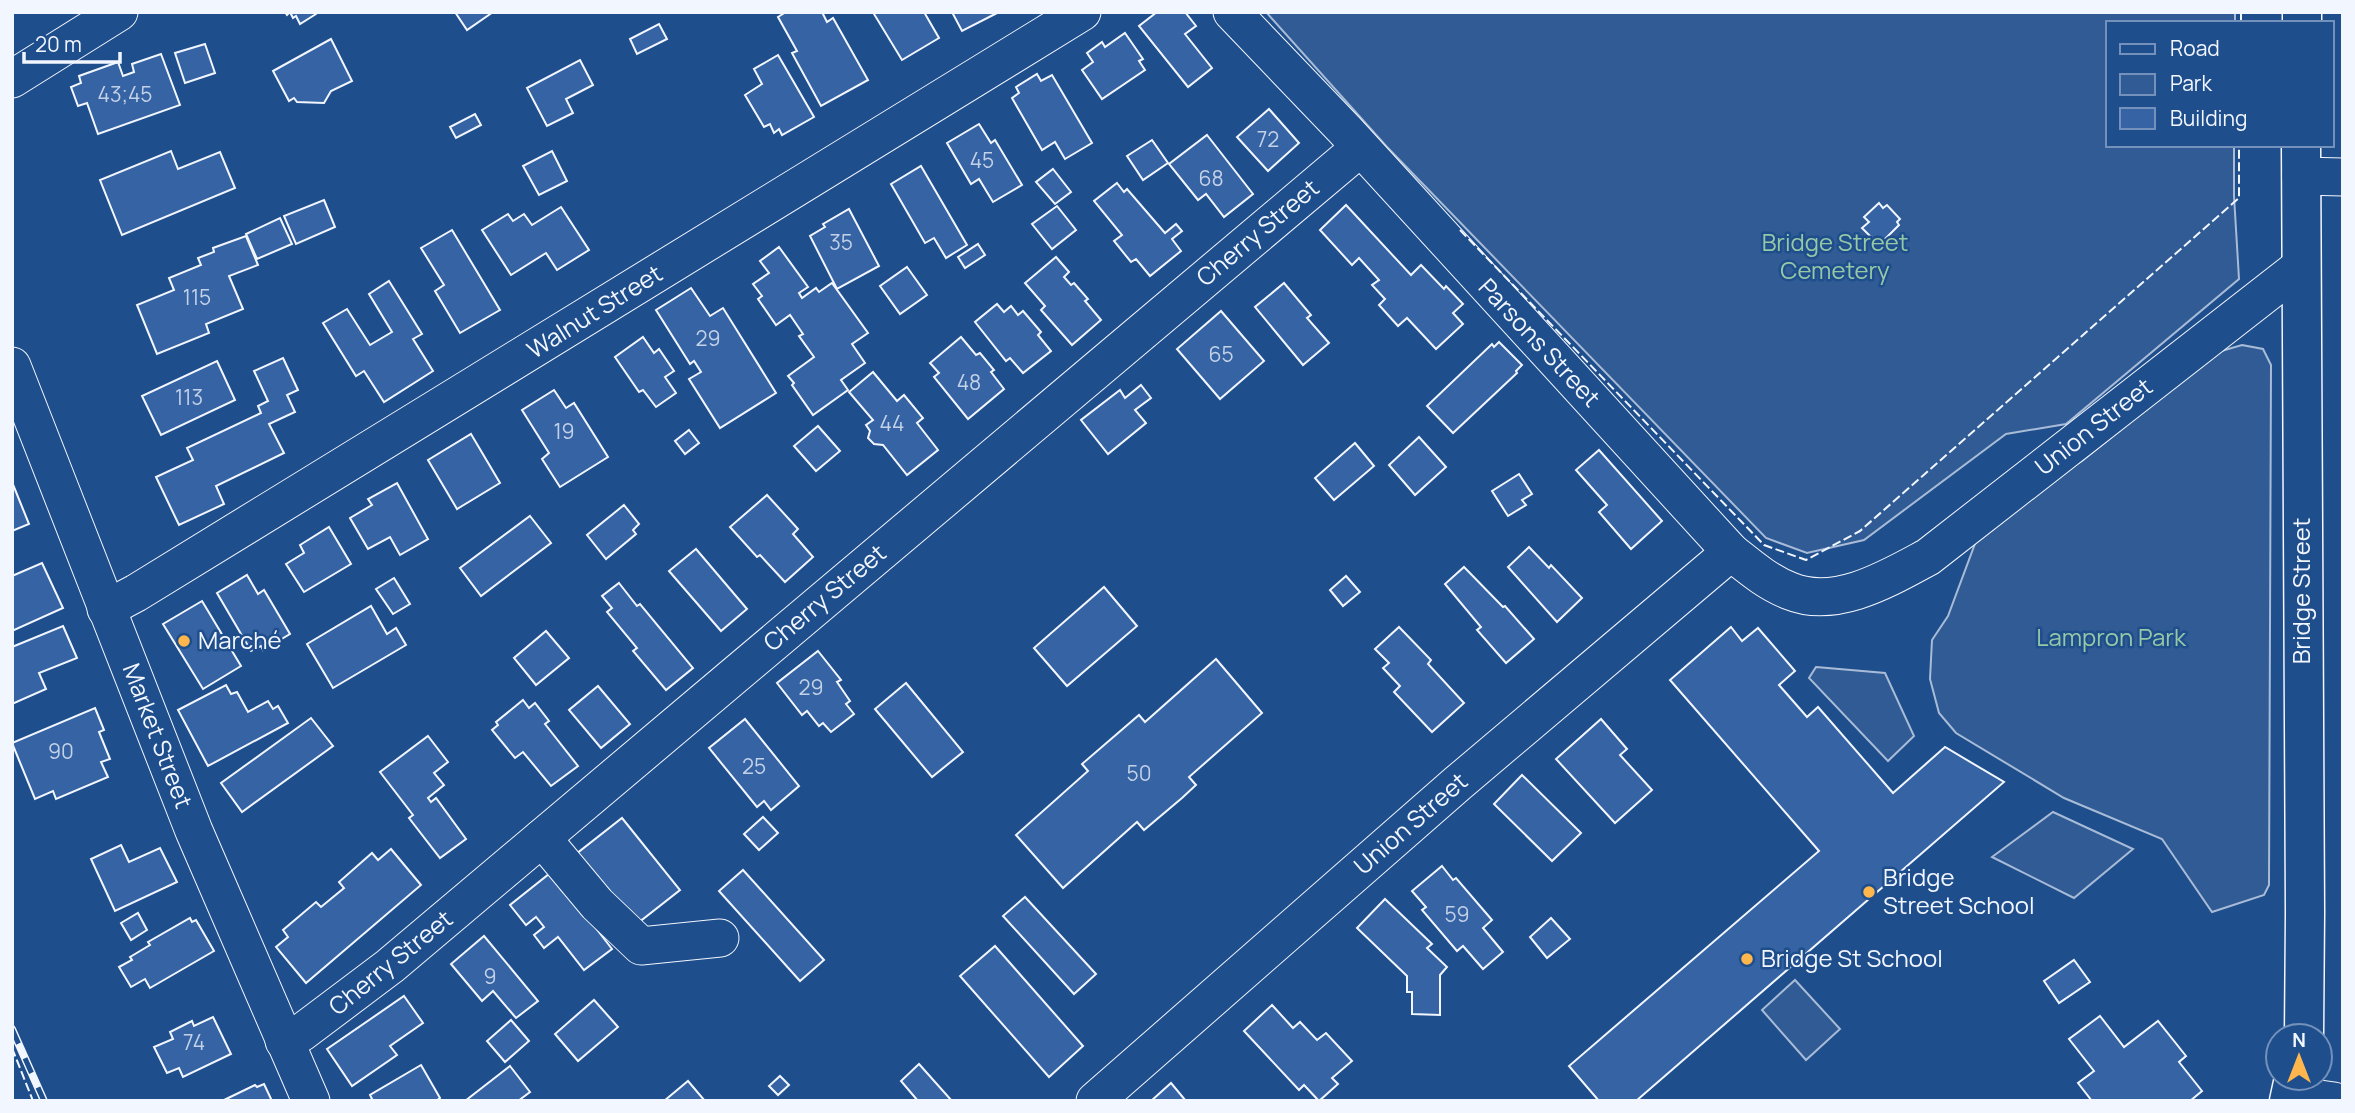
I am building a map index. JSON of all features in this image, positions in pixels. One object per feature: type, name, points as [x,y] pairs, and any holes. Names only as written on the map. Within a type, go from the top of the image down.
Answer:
[{"type":"highway","name":"Bridge Street","points":[[2301,160],[2304,1022]]},
{"type":"street","points":[[12,79],[119,12]]},
{"type":"street","name":"Walnut Street","points":[[106,609],[1082,12]]},
{"type":"street","name":"Parsons Street","points":[[1232,12],[1731,552],[1761,577],[1792,592],[1817,596],[1842,594],[1883,581]]},
{"type":"street","name":"Cherry Street","points":[[284,1041],[301,1033],[390,966],[1360,148]]},
{"type":"street","points":[[2301,160],[2343,177]]},
{"type":"street","name":"Union Street","points":[[1883,581],[1928,557],[2300,267]]},
{"type":"street","name":"Market Street","points":[[12,366],[194,831],[311,1101]]},
{"type":"street","name":"Union Street","points":[[1095,1101],[1469,774],[1731,552]]},
{"type":"street","points":[[542,838],[597,904],[641,946],[720,938]]},
{"type":"street","points":[[2295,1092],[2334,1101]]},
{"type":"green space","name":"Bridge Street Cemetery","points":[[1266,12],[2235,12],[2235,21],[2106,21],[2106,147],[2234,147],[2239,279],[2066,424],[2006,434],[1864,540],[1807,553],[1766,538],[1387,147]]},
{"type":"green space","name":"Lampron Park","points":[[2242,345],[2263,349],[2271,365],[2269,885],[2264,895],[2212,912],[2162,839],[2064,798],[1956,733],[1939,713],[1930,679],[1932,640],[1948,616],[1982,525],[2032,490],[2082,461],[2218,352]]},
{"type":"green space","points":[[1816,667],[1885,673],[1914,736],[1888,761],[1809,678]]},
{"type":"green space","points":[[2053,812],[2133,849],[2074,898],[1992,857]]},
{"type":"green space","points":[[1795,980],[1840,1029],[1806,1060],[1762,1010]]},
{"type":"building","points":[[290,12],[315,12],[316,14],[300,24]]},
{"type":"building","points":[[455,12],[493,12],[467,30]]},
{"type":"building","points":[[786,12],[822,12],[827,22],[833,18],[868,80],[821,106],[792,53],[797,51],[778,17]]},
{"type":"building","points":[[924,12],[939,38],[902,60],[874,14]]},
{"type":"building","points":[[952,12],[999,12],[962,31]]},
{"type":"building","points":[[1157,12],[1185,12],[1196,26],[1185,34],[1212,68],[1188,87],[1139,26]]},
{"type":"building","points":[[659,24],[667,39],[637,54],[630,39]]},
{"type":"building","points":[[1125,33],[1143,59],[1139,61],[1145,70],[1102,99],[1082,70],[1093,62],[1087,53],[1102,42],[1105,47]]},
{"type":"building","points":[[331,39],[352,81],[331,91],[324,103],[297,102],[294,98],[289,101],[273,71]]},
{"type":"building","points":[[205,44],[215,73],[185,83],[175,53]]},
{"type":"building","points":[[161,54],[180,105],[98,134],[87,103],[78,106],[71,87],[81,83],[79,76],[118,62],[123,76],[134,72],[132,64]]},
{"type":"building","points":[[778,55],[814,117],[782,135],[779,129],[774,133],[770,124],[764,127],[745,95],[762,84],[754,69]]},
{"type":"building","points":[[580,60],[593,85],[566,99],[573,113],[547,126],[527,88]]},
{"type":"building","points":[[1037,74],[1041,81],[1052,75],[1092,143],[1065,159],[1055,142],[1042,150],[1012,98],[1019,93],[1016,87]]},
{"type":"building","points":[[1269,109],[1299,143],[1268,171],[1237,137]]},
{"type":"building","points":[[475,114],[481,125],[456,138],[450,127]]},
{"type":"building","points":[[979,124],[991,143],[995,140],[1022,185],[993,202],[979,179],[971,184],[947,143]]},
{"type":"building","points":[[1207,135],[1253,194],[1224,217],[1206,194],[1198,200],[1169,164]]},
{"type":"building","points":[[1152,140],[1168,163],[1143,180],[1127,156]]},
{"type":"building","points":[[171,151],[178,169],[220,152],[235,188],[122,235],[100,180]]},
{"type":"building","points":[[552,151],[567,181],[539,195],[523,166]]},
{"type":"building","points":[[921,166],[967,245],[946,258],[934,238],[925,243],[891,184]]},
{"type":"building","points":[[1053,169],[1071,192],[1055,204],[1036,182]]},
{"type":"building","points":[[1117,183],[1124,192],[1127,189],[1165,233],[1176,224],[1182,231],[1172,239],[1181,251],[1150,276],[1136,259],[1131,262],[1114,241],[1122,235],[1094,201]]},
{"type":"building","points":[[324,200],[335,227],[296,244],[284,216]]},
{"type":"building","points":[[1879,203],[1883,208],[1887,205],[1900,219],[1897,222],[1899,225],[1881,243],[1878,239],[1875,241],[1862,228],[1869,222],[1864,217]]},
{"type":"building","points":[[1346,205],[1411,275],[1421,265],[1463,304],[1453,313],[1463,324],[1436,349],[1407,318],[1398,326],[1379,305],[1385,299],[1372,285],[1379,280],[1359,258],[1352,265],[1320,230]]},
{"type":"building","points":[[1057,206],[1076,230],[1052,249],[1032,224]]},
{"type":"building","points":[[561,207],[589,250],[557,270],[546,253],[511,275],[482,230],[508,214],[513,221],[524,214],[532,225]]},
{"type":"building","points":[[849,209],[879,266],[837,289],[810,236],[825,227],[823,224]]},
{"type":"building","points":[[280,218],[292,244],[257,259],[246,234]]},
{"type":"building","points":[[452,230],[500,310],[460,333],[435,291],[444,285],[421,248]]},
{"type":"building","points":[[246,236],[258,265],[229,276],[243,309],[206,324],[209,333],[157,354],[137,305],[174,290],[169,278],[201,265],[198,258],[214,252],[213,248]]},
{"type":"building","points":[[978,244],[985,255],[965,268],[958,257]]},
{"type":"building","points":[[779,247],[808,287],[799,293],[802,298],[816,288],[819,292],[832,283],[868,333],[852,344],[865,363],[841,380],[848,390],[813,415],[788,376],[814,357],[799,336],[803,334],[790,315],[776,325],[758,299],[762,296],[753,284],[769,273],[760,261]]},
{"type":"building","points":[[1056,257],[1069,272],[1064,277],[1071,285],[1074,283],[1088,299],[1085,301],[1101,320],[1072,345],[1041,310],[1045,306],[1025,283]]},
{"type":"building","points":[[907,267],[927,295],[900,314],[880,286]]},
{"type":"building","points":[[389,281],[422,334],[413,339],[433,371],[384,402],[364,371],[356,376],[323,323],[347,309],[370,345],[392,332],[369,294]]},
{"type":"building","points":[[1284,283],[1311,315],[1307,318],[1329,343],[1303,365],[1255,307]]},
{"type":"building","points":[[691,288],[710,316],[723,308],[776,393],[720,428],[689,379],[701,372],[694,361],[690,364],[656,310]]},
{"type":"building","points":[[997,304],[1004,312],[1011,306],[1018,315],[1023,311],[1041,332],[1038,335],[1051,351],[1023,373],[1010,358],[1006,361],[975,322]]},
{"type":"building","points":[[1221,311],[1264,361],[1220,399],[1177,349]]},
{"type":"building","points":[[643,337],[654,353],[659,349],[674,371],[665,377],[676,393],[656,407],[643,390],[639,392],[615,357]]},
{"type":"building","points":[[961,337],[976,355],[980,353],[994,370],[991,372],[1004,389],[968,419],[934,377],[939,373],[930,363]]},
{"type":"building","points":[[1499,342],[1522,365],[1517,373],[1453,433],[1427,406],[1492,344],[1494,347]]},
{"type":"building","points":[[283,358],[298,390],[287,395],[295,412],[269,424],[284,453],[216,486],[224,504],[179,525],[156,477],[193,460],[187,448],[261,413],[258,406],[268,401],[254,371]]},
{"type":"building","points":[[217,361],[235,400],[161,435],[142,396]]},
{"type":"building","points":[[873,372],[897,401],[904,395],[923,418],[917,423],[938,450],[907,475],[883,445],[874,444],[868,438],[870,431],[866,425],[873,420],[849,392]]},
{"type":"building","points":[[1141,385],[1151,398],[1135,410],[1146,423],[1108,454],[1081,420],[1120,390],[1125,398]]},
{"type":"building","points":[[554,390],[566,408],[574,403],[608,457],[560,487],[542,459],[549,453],[522,410]]},
{"type":"building","points":[[818,426],[840,451],[816,471],[794,446]]},
{"type":"building","points":[[689,430],[699,443],[685,454],[675,441]]},
{"type":"building","points":[[471,434],[500,483],[457,509],[428,460]]},
{"type":"building","points":[[1419,437],[1446,467],[1415,495],[1389,465]]},
{"type":"building","points":[[1355,443],[1374,466],[1334,500],[1315,478]]},
{"type":"building","points":[[1599,450],[1662,521],[1631,549],[1599,512],[1607,505],[1576,470]]},
{"type":"building","points":[[1519,474],[1532,494],[1522,500],[1526,505],[1508,516],[1492,491]]},
{"type":"building","points":[[12,482],[29,524],[12,531]]},
{"type":"building","points":[[397,483],[428,539],[400,555],[390,537],[368,549],[350,518],[372,505],[368,499]]},
{"type":"building","points":[[767,495],[798,529],[793,534],[813,557],[785,582],[760,555],[757,557],[730,527]]},
{"type":"building","points":[[624,505],[639,524],[633,530],[636,534],[606,559],[587,535]]},
{"type":"building","points":[[530,516],[551,543],[481,596],[460,568]]},
{"type":"building","points":[[329,527],[351,564],[304,592],[286,564],[304,553],[300,545]]},
{"type":"building","points":[[1529,547],[1549,568],[1551,565],[1582,598],[1557,622],[1508,567]]},
{"type":"building","points":[[696,549],[747,609],[721,631],[669,571]]},
{"type":"building","points":[[42,563],[63,608],[12,631],[12,576]]},
{"type":"building","points":[[1464,567],[1503,607],[1505,606],[1534,639],[1506,663],[1477,630],[1481,627],[1445,584]]},
{"type":"building","points":[[247,575],[258,594],[264,590],[290,634],[263,650],[261,646],[251,651],[217,593]]},
{"type":"building","points":[[1346,576],[1360,592],[1343,606],[1330,590]]},
{"type":"building","points":[[394,578],[410,604],[393,614],[376,589]]},
{"type":"building","points":[[619,583],[693,668],[666,690],[633,651],[637,648],[607,612],[612,608],[602,596]]},
{"type":"building","points":[[1104,587],[1137,626],[1067,686],[1034,648]]},
{"type":"building","points":[[202,601],[241,666],[203,689],[163,624]]},
{"type":"building","points":[[371,606],[387,634],[396,628],[406,645],[333,688],[307,644]]},
{"type":"building","points":[[63,626],[77,658],[39,673],[46,689],[12,704],[12,647]]},
{"type":"building","points":[[1399,627],[1431,660],[1428,664],[1464,703],[1432,732],[1394,692],[1400,686],[1383,668],[1389,663],[1375,649]]},
{"type":"building","name":"Bridge St School","points":[[1731,627],[1742,641],[1758,628],[1795,671],[1779,685],[1807,717],[1818,707],[1893,793],[1945,747],[2004,782],[1636,1101],[1599,1101],[1569,1066],[1819,851],[1670,680]]},
{"type":"building","points":[[546,631],[569,658],[536,685],[514,658]]},
{"type":"building","points":[[818,651],[841,680],[837,682],[850,701],[846,704],[854,714],[831,732],[823,723],[819,726],[807,711],[802,715],[777,683]]},
{"type":"building","points":[[1216,659],[1262,713],[1189,777],[1196,785],[1182,798],[1144,830],[1137,822],[1063,888],[1016,835],[1088,771],[1082,764],[1139,715],[1145,722]]},
{"type":"building","points":[[906,683],[963,752],[932,777],[875,709]]},
{"type":"building","points":[[226,685],[231,694],[237,692],[248,712],[268,701],[273,709],[278,706],[288,723],[208,766],[178,710]]},
{"type":"building","points":[[598,686],[630,724],[601,748],[569,710]]},
{"type":"building","points":[[523,700],[529,708],[535,703],[549,721],[545,724],[578,766],[551,786],[523,752],[515,758],[492,730],[498,725],[496,722]]},
{"type":"building","points":[[95,708],[104,730],[99,732],[110,759],[101,762],[108,777],[56,799],[53,791],[35,799],[12,743]]},
{"type":"building","points":[[311,718],[333,746],[242,812],[221,783]]},
{"type":"building","points":[[745,719],[799,786],[771,810],[764,801],[757,807],[709,748]]},
{"type":"building","points":[[1601,719],[1627,749],[1620,755],[1652,790],[1615,823],[1556,759]]},
{"type":"building","points":[[428,736],[448,762],[434,773],[444,785],[428,798],[431,802],[436,798],[466,839],[440,858],[409,818],[413,815],[380,772]]},
{"type":"building","points":[[1522,775],[1581,833],[1552,861],[1494,804]]},
{"type":"building","points":[[763,817],[778,833],[759,850],[744,834]]},
{"type":"building","points":[[622,818],[680,890],[629,930],[571,858]]},
{"type":"building","points":[[121,845],[129,862],[160,848],[177,882],[115,911],[91,859]]},
{"type":"building","points":[[391,849],[421,885],[306,983],[276,947],[288,937],[283,930],[316,902],[321,907],[344,888],[339,882],[372,853],[378,860]]},
{"type":"building","points":[[1442,866],[1453,880],[1456,878],[1492,920],[1483,928],[1503,952],[1483,969],[1463,946],[1457,951],[1422,910],[1426,907],[1412,891]]},
{"type":"building","points":[[743,870],[824,960],[800,981],[719,891]]},
{"type":"building","points":[[549,874],[563,892],[573,885],[585,914],[612,949],[584,970],[558,937],[544,948],[534,935],[544,927],[536,917],[526,925],[510,905]]},
{"type":"building","points":[[1025,897],[1096,974],[1074,994],[1003,916]]},
{"type":"building","points":[[1385,899],[1432,944],[1427,948],[1447,967],[1440,975],[1440,1015],[1412,1014],[1412,992],[1407,992],[1407,976],[1357,928]]},
{"type":"building","points":[[138,913],[147,930],[131,940],[121,923]]},
{"type":"building","points":[[190,918],[192,922],[196,920],[214,951],[150,988],[145,979],[131,987],[119,967],[150,945],[148,942]]},
{"type":"building","points":[[1551,918],[1570,939],[1547,958],[1530,937]]},
{"type":"building","points":[[484,936],[538,1001],[516,1018],[493,991],[482,1001],[451,964]]},
{"type":"building","points":[[995,946],[1083,1046],[1049,1077],[960,976]]},
{"type":"building","points":[[2074,960],[2090,982],[2059,1003],[2044,981]]},
{"type":"building","points":[[404,996],[423,1023],[390,1046],[397,1055],[352,1086],[327,1049]]},
{"type":"building","points":[[594,1000],[618,1027],[578,1061],[555,1034]]},
{"type":"building","points":[[1272,1005],[1293,1028],[1300,1022],[1317,1040],[1326,1033],[1352,1061],[1332,1078],[1338,1084],[1319,1101],[1304,1085],[1299,1090],[1244,1031]]},
{"type":"building","points":[[2100,1016],[2124,1047],[2158,1021],[2186,1056],[2179,1062],[2202,1091],[2190,1101],[2092,1101],[2078,1083],[2094,1071],[2069,1039]]},
{"type":"building","points":[[213,1017],[231,1054],[183,1077],[179,1068],[167,1073],[154,1047],[173,1039],[170,1032],[192,1021],[194,1026]]},
{"type":"building","points":[[511,1020],[529,1041],[505,1062],[487,1041]]},
{"type":"building","points":[[919,1064],[952,1101],[918,1101],[901,1081]]},
{"type":"building","points":[[421,1065],[440,1098],[436,1101],[369,1101],[372,1099],[370,1095]]},
{"type":"building","points":[[510,1066],[530,1092],[518,1101],[465,1101]]},
{"type":"building","points":[[780,1076],[789,1085],[778,1095],[769,1086]]},
{"type":"building","points":[[688,1081],[705,1101],[664,1101]]},
{"type":"building","points":[[1171,1083],[1186,1101],[1151,1101]]},
{"type":"building","points":[[264,1084],[272,1101],[222,1101],[255,1085],[257,1087]]},
{"type":"railway","points":[[12,1029],[44,1101]]},
{"type":"fence","points":[[2241,12],[2241,21]]},
{"type":"fence","points":[[1460,230],[1764,545],[1806,560],[1860,531],[2239,198],[2239,147]]},
{"type":"fence","points":[[12,1048],[33,1101]]},
{"type":"place","name":"Marché","points":[[184,641]]},
{"type":"place","name":"Bridge Street School","points":[[1869,892]]},
{"type":"place","name":"Bridge St School","points":[[1747,959]]}]
